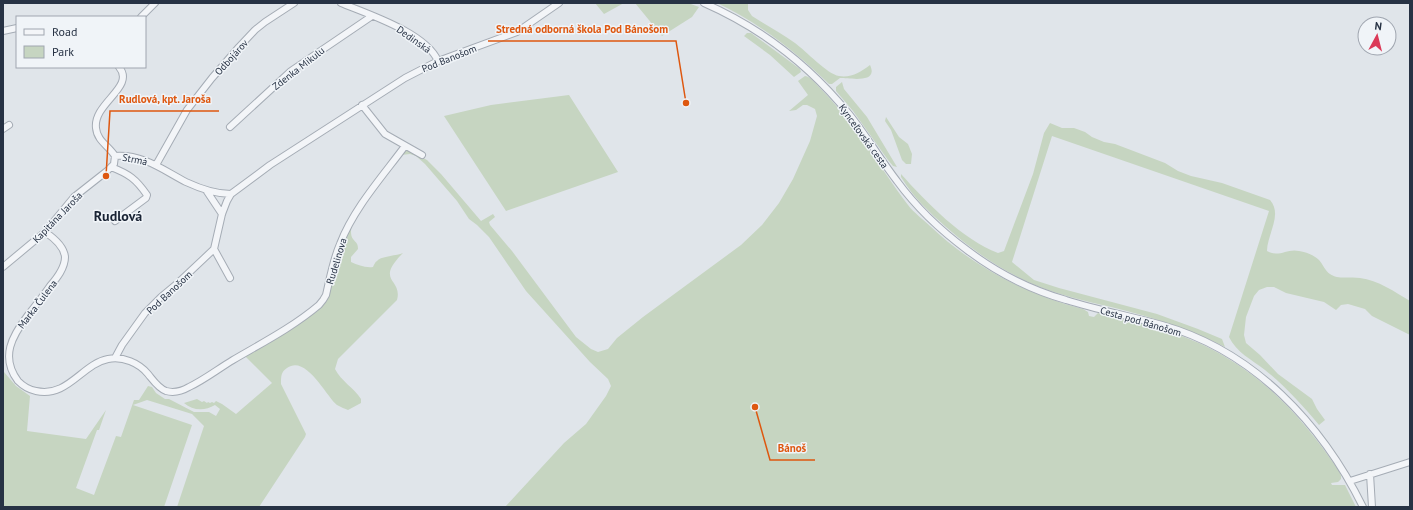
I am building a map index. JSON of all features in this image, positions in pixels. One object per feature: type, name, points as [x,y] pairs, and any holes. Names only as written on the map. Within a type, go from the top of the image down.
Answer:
[{"type":"street","points":[[142,16],[155,3]]},
{"type":"street","name":"Odbojárov","points":[[156,165],[187,110],[219,70],[255,30],[294,3]]},
{"type":"street","name":"Dedinská","points":[[341,3],[406,31],[431,50],[438,61]]},
{"type":"street","name":"Pod Banošom","points":[[115,358],[122,345],[146,313],[161,297],[214,249],[222,214],[231,194],[270,165],[405,78],[438,61],[517,32],[559,3]]},
{"type":"street","name":"Kynceľovská cesta","points":[[704,3],[760,33],[808,70],[849,114],[896,181],[923,212],[968,251],[990,266],[1014,279]]},
{"type":"street","name":"Zdenka Mikulu","points":[[230,127],[287,75],[372,16]]},
{"type":"street","points":[[3,31],[16,28]]},
{"type":"street","name":"Strmá","points":[[120,68],[124,76],[121,85],[99,112],[96,123],[99,138],[115,156],[133,157],[156,165],[187,182],[206,190],[231,194]]},
{"type":"street","points":[[362,105],[385,134],[422,155]]},
{"type":"street","points":[[3,129],[9,125]]},
{"type":"street","name":"Rudelinova","points":[[115,358],[128,360],[139,366],[162,389],[172,392],[189,387],[267,341],[313,310],[323,300],[339,246],[349,225],[405,146]]},
{"type":"street","points":[[115,156],[115,161],[111,167],[124,172],[136,180],[147,195],[146,198],[115,220]]},
{"type":"street","name":"Kapitána Jaroša","points":[[3,267],[45,232],[74,197],[111,167]]},
{"type":"street","points":[[206,190],[222,214]]},
{"type":"street","name":"Marka Čulena","points":[[45,232],[62,248],[65,258],[64,263],[56,279],[11,339],[7,355],[10,370],[23,386],[34,391],[46,392],[64,386],[78,378],[96,363],[115,358]]},
{"type":"street","points":[[214,249],[230,278]]},
{"type":"street","name":"Cesta pod Bánošom","points":[[1014,279],[1064,300],[1164,325],[1196,337],[1217,347],[1260,375],[1296,408],[1327,446],[1350,481],[1363,507]]},
{"type":"street","points":[[1350,481],[1410,462]]},
{"type":"street","points":[[1370,474],[1372,507]]},
{"type":"green space","points":[[595,3],[624,3],[604,14]]},
{"type":"green space","points":[[635,3],[688,3],[699,7],[692,17],[662,36]]},
{"type":"green space","points":[[717,3],[748,3],[748,10],[752,16],[795,43],[823,67],[834,74],[839,76],[852,75],[870,65],[872,71],[871,75],[862,79],[840,78],[832,84],[829,84],[804,61],[776,39],[747,19]]},
{"type":"green space","points":[[747,33],[751,33],[800,69],[801,72],[794,77],[770,55],[744,36]]},
{"type":"green space","points":[[805,76],[813,80],[832,100],[910,208],[947,241],[982,266],[1001,277],[1041,295],[1083,309],[1088,312],[1089,316],[1094,317],[1098,313],[1172,333],[1200,343],[1233,362],[1268,388],[1299,418],[1339,471],[1341,479],[1338,482],[1331,483],[1332,485],[1345,485],[1356,507],[505,507],[564,443],[586,424],[606,396],[611,386],[608,379],[590,362],[526,291],[489,237],[469,219],[457,201],[425,164],[416,156],[410,154],[401,155],[405,150],[408,150],[427,160],[441,174],[481,221],[493,214],[495,217],[489,222],[490,225],[512,251],[576,337],[591,349],[598,352],[608,349],[617,338],[643,317],[741,245],[762,225],[779,203],[793,179],[810,141],[817,116],[815,109],[807,105],[803,105],[796,110],[789,111],[808,95],[798,81]]},
{"type":"green space","points":[[842,82],[844,89],[867,117],[897,167],[893,166],[888,160],[853,111],[836,91],[836,87]]},
{"type":"green space","points":[[569,95],[618,172],[506,211],[444,116],[491,105]]},
{"type":"green space","points":[[886,117],[899,137],[908,144],[912,154],[911,164],[906,164],[902,160],[891,130],[885,121]]},
{"type":"green space","points":[[1050,123],[1062,128],[1074,128],[1085,132],[1104,142],[1115,144],[1165,163],[1178,171],[1191,176],[1222,183],[1270,200],[1274,206],[1275,218],[1267,251],[1275,254],[1295,250],[1302,251],[1317,258],[1333,276],[1367,279],[1392,290],[1410,301],[1410,335],[1372,316],[1365,309],[1348,304],[1341,305],[1336,310],[1324,302],[1286,293],[1274,287],[1267,287],[1259,290],[1254,296],[1246,317],[1244,335],[1246,343],[1278,374],[1312,399],[1325,420],[1319,425],[1286,389],[1265,370],[1240,351],[1229,337],[1269,211],[1052,136],[1012,262],[1034,280],[1157,314],[1222,339],[1225,347],[1197,334],[1169,324],[1053,292],[1035,285],[999,267],[966,244],[933,216],[901,177],[901,174],[933,208],[959,230],[985,247],[998,253],[1004,251],[1033,174],[1044,133]]},
{"type":"green space","points":[[352,225],[351,236],[357,244],[358,249],[351,257],[351,262],[364,267],[373,267],[379,259],[403,253],[395,262],[391,269],[390,275],[398,293],[397,300],[338,359],[335,369],[358,395],[361,399],[361,403],[348,410],[337,405],[315,378],[301,367],[294,365],[287,368],[282,373],[281,384],[306,434],[259,507],[177,507],[204,426],[192,414],[147,400],[133,405],[192,425],[164,507],[3,507],[4,372],[16,386],[30,396],[27,431],[86,439],[106,410],[99,430],[97,430],[76,488],[94,495],[116,436],[121,437],[134,400],[139,400],[148,386],[152,387],[156,393],[165,399],[169,399],[194,412],[209,412],[216,416],[220,409],[215,405],[203,409],[195,409],[184,403],[197,399],[207,403],[214,403],[216,401],[236,414],[272,383],[245,356],[310,316],[323,305],[329,294],[338,255]]},
{"type":"place","name":"Stredná odborná škola Pod Bánošom","points":[[686,103]]},
{"type":"place","name":"Rudlová, kpt. Jaroša","points":[[106,176]]},
{"type":"place","name":"Bánoš","points":[[755,407]]},
{"type":"district","name":"Rudlová","points":[[118,216]]}]
